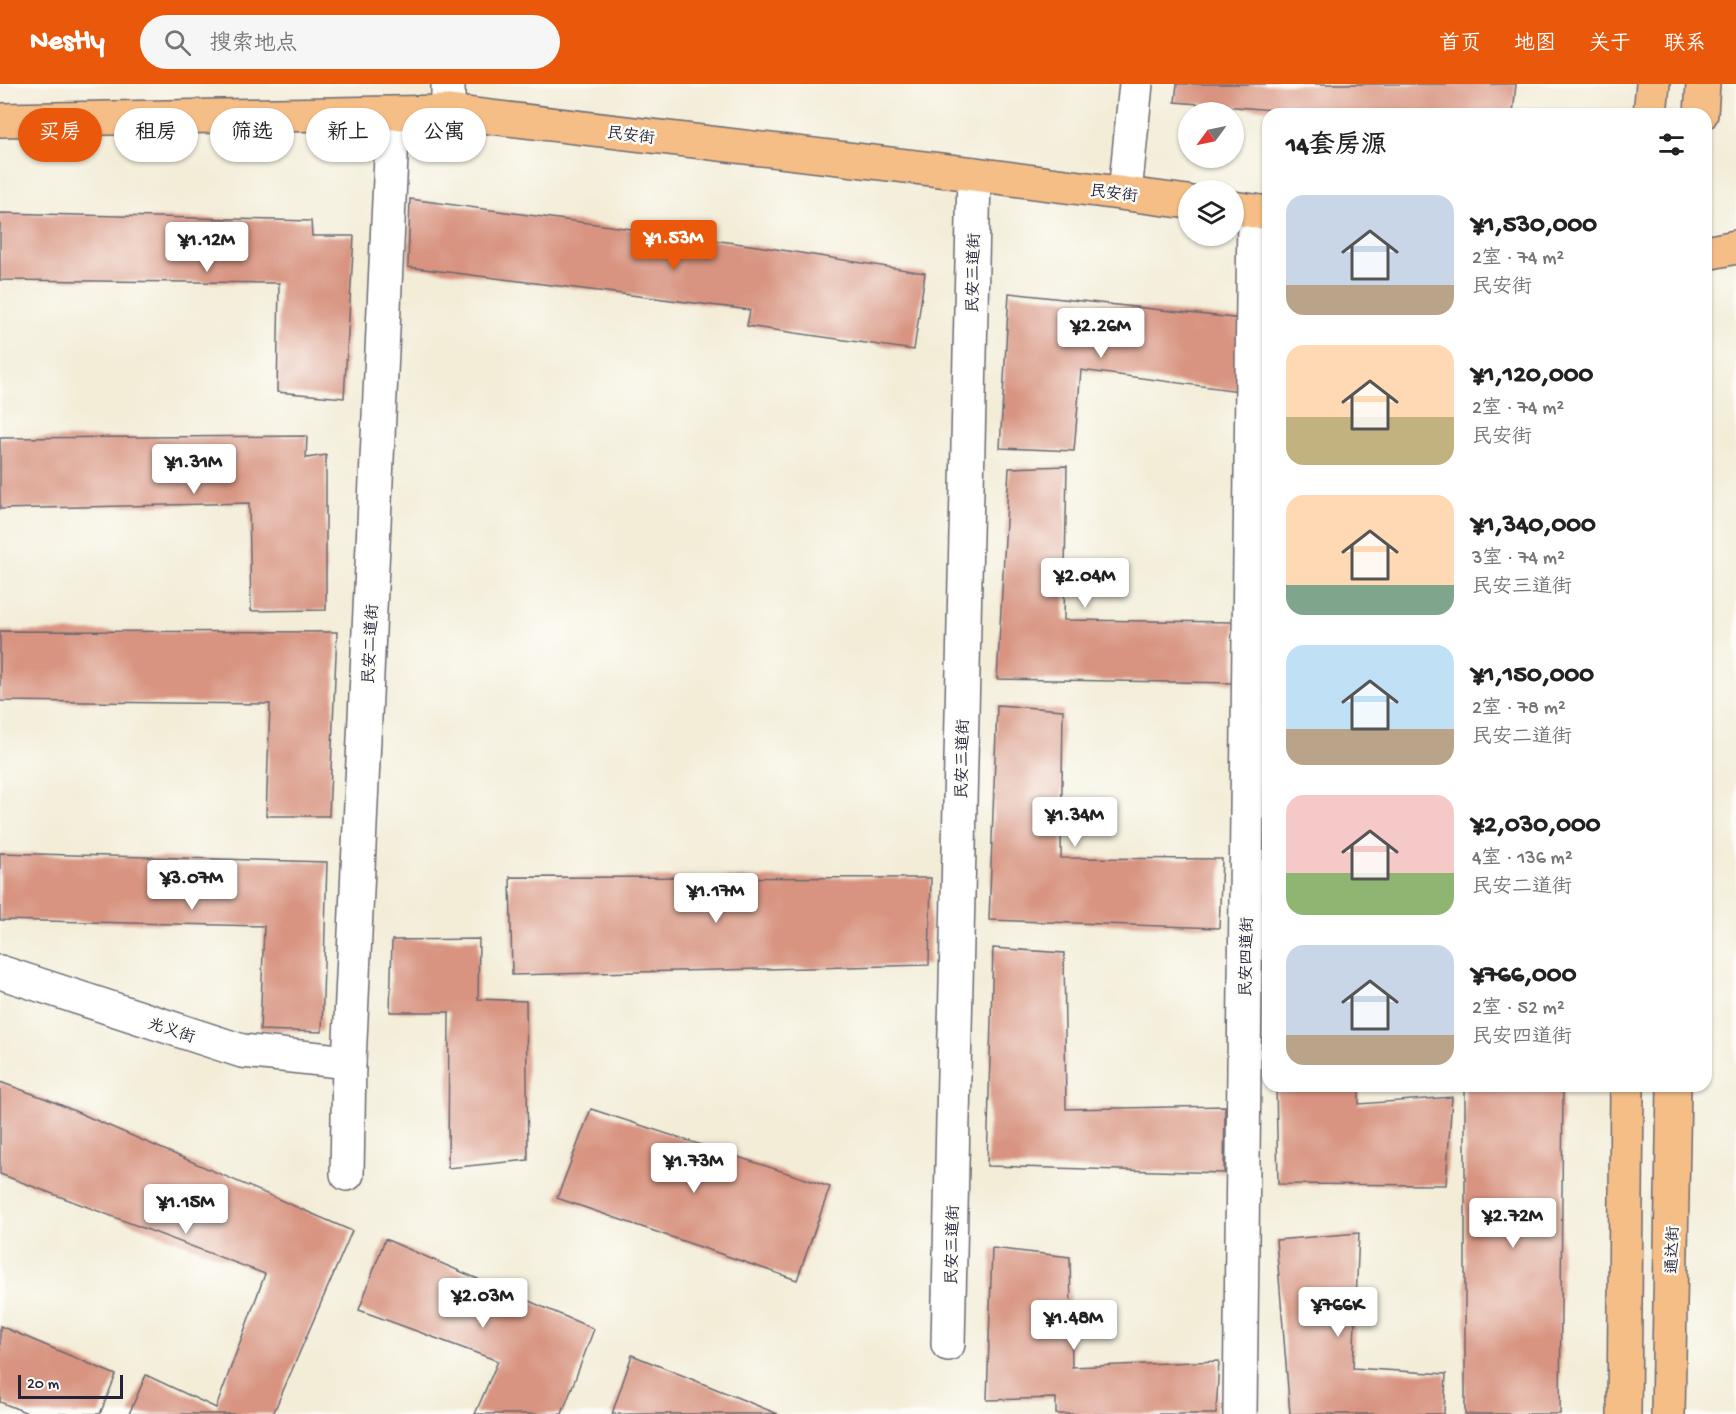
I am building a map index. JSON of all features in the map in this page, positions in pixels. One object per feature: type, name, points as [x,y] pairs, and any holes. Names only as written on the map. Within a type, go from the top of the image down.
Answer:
[{"type":"main road","points":[[1651,108],[1653,84]]},
{"type":"main road","points":[[1701,108],[1703,84]]},
{"type":"main road","name":"民安街","points":[[0,120],[393,114],[448,98],[974,174],[1178,201]]},
{"type":"main road","points":[[1712,252],[1736,247]]},
{"type":"main road","points":[[1624,1414],[1627,1092]]},
{"type":"main road","name":"通达街","points":[[1668,1414],[1674,1092]]},
{"type":"street","points":[[1125,193],[1136,84]]},
{"type":"street","name":"民安二道街","points":[[347,1174],[349,1062],[393,114]]},
{"type":"street","name":"民安三道街","points":[[948,1344],[974,174]]},
{"type":"street","name":"民安四道街","points":[[1240,1414],[1252,211]]},
{"type":"street","name":"光义街","points":[[0,972],[242,1052],[349,1062]]},
{"type":"building","points":[[1177,84],[1516,84],[1514,108],[1262,109],[1244,108],[1244,102],[1175,102]]},
{"type":"building","points":[[410,199],[757,246],[925,273],[914,350],[747,326],[750,310],[408,267]]},
{"type":"building","points":[[0,213],[311,221],[312,236],[354,236],[344,398],[277,392],[279,283],[0,280]]},
{"type":"building","points":[[1009,293],[1242,319],[1239,391],[1081,370],[1074,451],[1000,448]]},
{"type":"building","points":[[307,436],[306,458],[326,455],[326,610],[251,611],[249,503],[0,509],[0,438]]},
{"type":"building","points":[[1067,466],[1064,620],[1235,622],[1234,683],[997,679],[1009,468]]},
{"type":"building","points":[[0,631],[337,632],[329,816],[266,816],[270,704],[0,701]]},
{"type":"building","points":[[997,705],[1063,710],[1061,858],[1222,859],[1219,928],[989,920]]},
{"type":"building","points":[[0,853],[327,862],[322,1032],[260,1030],[264,926],[0,920]]},
{"type":"building","points":[[510,877],[931,878],[929,965],[512,975]]},
{"type":"building","points":[[479,939],[478,999],[526,1001],[528,1160],[448,1168],[449,1012],[390,1012],[392,940]]},
{"type":"building","points":[[993,948],[1064,953],[1066,1109],[1225,1106],[1224,1173],[987,1166]]},
{"type":"building","points":[[0,1082],[47,1099],[352,1231],[273,1414],[129,1414],[146,1375],[216,1408],[265,1274],[0,1174]]},
{"type":"building","points":[[1276,1092],[1359,1092],[1359,1104],[1452,1097],[1446,1185],[1278,1184]]},
{"type":"building","points":[[1465,1092],[1563,1092],[1560,1414],[1465,1414]]},
{"type":"building","points":[[591,1109],[830,1187],[797,1280],[557,1198]]},
{"type":"building","points":[[1359,1233],[1353,1368],[1446,1374],[1444,1414],[1290,1414],[1276,1240]]},
{"type":"building","points":[[385,1239],[594,1329],[562,1414],[475,1414],[498,1361],[359,1310]]},
{"type":"building","points":[[992,1248],[1070,1257],[1072,1367],[1219,1361],[1216,1414],[1056,1414],[1056,1398],[987,1400]]},
{"type":"building","points":[[0,1326],[116,1375],[100,1414],[30,1414],[0,1402]]},
{"type":"building","points":[[632,1355],[778,1414],[612,1414]]}]
